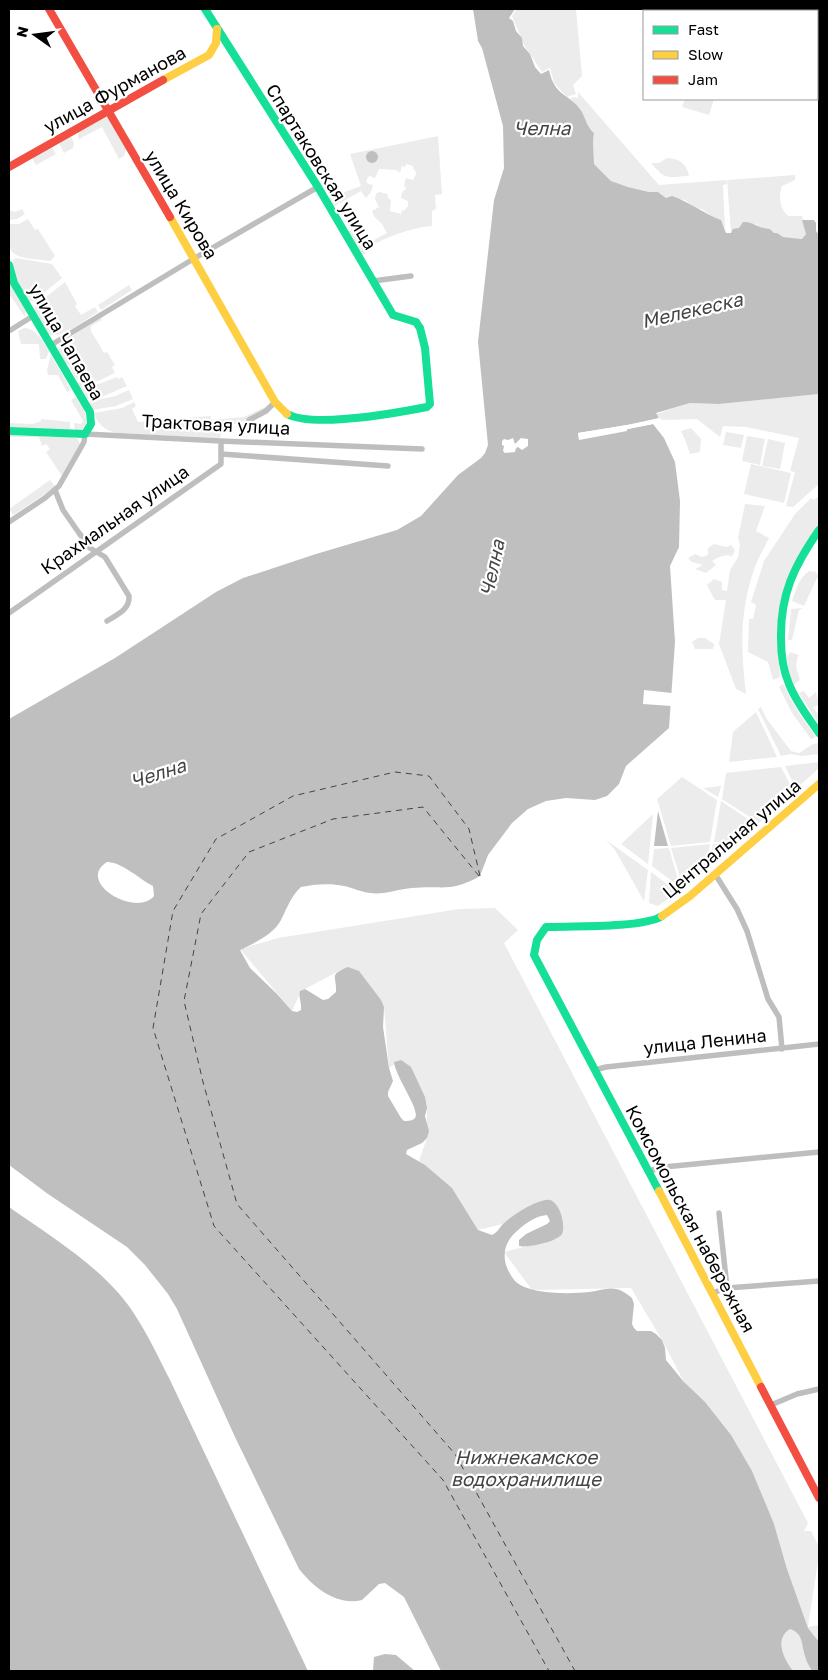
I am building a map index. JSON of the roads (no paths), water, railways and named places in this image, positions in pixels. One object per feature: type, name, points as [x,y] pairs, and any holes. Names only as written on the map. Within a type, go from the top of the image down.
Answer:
[{"type":"street","name":"улица Кирова","points":[[49,9],[108,112],[196,258],[275,402],[288,415]]},
{"type":"street","name":"Спартаковская улица","points":[[205,9],[318,187],[393,314],[416,322],[421,329],[430,404],[427,407],[340,419],[302,419],[288,415]]},
{"type":"street","name":"улица Фурманова","points":[[9,167],[209,55],[218,40],[216,27]]},
{"type":"street","points":[[51,345],[318,187]]},
{"type":"street","name":"улица Чапаева","points":[[9,265],[14,283],[90,412],[91,424],[85,434]]},
{"type":"street","points":[[373,281],[411,276]]},
{"type":"street","points":[[9,331],[33,316]]},
{"type":"street","points":[[249,420],[266,411],[275,402]]},
{"type":"street","name":"Трактовая улица","points":[[9,431],[422,449]]},
{"type":"street","points":[[9,522],[55,490],[84,442],[85,434]]},
{"type":"street","points":[[221,441],[221,454],[388,466]]},
{"type":"street","name":"Крахмальная улица","points":[[9,613],[221,464],[221,454]]},
{"type":"street","points":[[55,490],[63,510],[79,534],[90,548],[105,557],[129,596],[125,609],[106,621]]},
{"type":"street","points":[[819,530],[802,553],[790,579],[782,605],[780,634],[781,659],[785,677],[819,733]]},
{"type":"street","name":"Центральная улица","points":[[534,954],[535,942],[539,934],[546,927],[635,924],[658,919],[690,896],[819,784]]},
{"type":"street","points":[[715,874],[737,909],[768,999],[779,1016],[782,1048]]},
{"type":"street","name":"Комсомольская набережная","points":[[534,954],[819,1498]]},
{"type":"street","name":"улица Ленина","points":[[595,1070],[606,1067],[819,1044]]},
{"type":"street","points":[[649,1171],[664,1167],[819,1152]]},
{"type":"street","points":[[719,1213],[728,1288]]},
{"type":"street","points":[[712,1293],[728,1288],[819,1280]]},
{"type":"street","points":[[771,1405],[811,1390],[819,1389]]},
{"type":"water","points":[[473,9],[515,9],[509,18],[513,21],[516,31],[522,38],[523,46],[530,54],[535,67],[541,74],[549,70],[555,86],[582,112],[588,126],[594,133],[594,164],[611,181],[649,192],[658,192],[666,198],[672,196],[679,199],[721,220],[726,233],[731,233],[733,229],[739,228],[743,222],[747,222],[770,229],[783,237],[802,239],[806,234],[802,220],[814,220],[816,231],[819,235],[819,394],[719,404],[690,403],[656,413],[659,418],[652,421],[578,433],[579,439],[653,424],[664,438],[675,462],[680,501],[679,547],[670,566],[675,642],[669,728],[626,766],[619,784],[607,796],[595,800],[566,798],[546,801],[528,809],[512,823],[488,855],[480,876],[461,885],[412,888],[386,893],[367,892],[334,884],[301,887],[292,898],[278,925],[263,938],[240,950],[250,968],[292,1011],[297,1012],[301,1010],[300,991],[305,989],[323,1000],[328,999],[336,992],[335,976],[338,972],[348,967],[359,971],[381,1000],[384,1007],[383,1027],[389,1068],[393,1081],[388,1096],[404,1121],[415,1118],[414,1108],[395,1068],[394,1062],[401,1060],[411,1067],[425,1097],[427,1108],[425,1116],[429,1131],[427,1138],[422,1143],[407,1150],[406,1154],[425,1165],[452,1188],[478,1230],[492,1235],[503,1224],[525,1208],[545,1200],[550,1200],[557,1205],[563,1225],[562,1234],[559,1237],[542,1244],[519,1246],[519,1240],[526,1234],[550,1221],[547,1215],[535,1218],[527,1223],[513,1234],[508,1242],[505,1250],[505,1260],[515,1281],[521,1286],[530,1289],[561,1293],[616,1289],[632,1298],[634,1304],[632,1324],[634,1328],[637,1331],[651,1331],[662,1340],[666,1360],[684,1382],[705,1402],[731,1435],[752,1471],[774,1524],[787,1569],[808,1628],[819,1642],[819,1671],[812,1671],[806,1660],[800,1637],[790,1629],[782,1639],[781,1644],[784,1656],[793,1671],[441,1671],[404,1597],[385,1583],[379,1584],[362,1600],[344,1600],[335,1598],[319,1589],[299,1569],[235,1437],[177,1309],[168,1294],[145,1265],[127,1247],[48,1194],[9,1165],[9,719],[115,658],[216,592],[243,578],[397,530],[421,516],[458,475],[485,453],[488,445],[478,342],[494,200],[504,168],[503,126],[482,48],[478,41]],"holes":[[[513,438],[515,444],[521,438],[528,439],[528,446],[522,450],[518,447],[515,452],[505,453],[502,441]],[[107,862],[119,865],[153,886],[154,896],[146,902],[135,903],[112,895],[103,887],[98,879],[99,870]]]},
{"type":"water","points":[[370,151],[374,151],[378,157],[374,163],[370,163],[366,159],[366,155]]},
{"type":"water","points":[[658,811],[668,846],[654,846]]},
{"type":"water","points":[[9,1207],[90,1266],[105,1279],[131,1309],[152,1344],[170,1380],[308,1671],[9,1671]]},
{"type":"water","points":[[385,1654],[396,1655],[415,1671],[373,1671],[374,1657]]},
{"type":"water label","name":"Челна","points":[[542,128]]},
{"type":"water label","name":"Мелекеска","points":[[692,310]]},
{"type":"water label","name":"Челна","points":[[492,568]]},
{"type":"water label","name":"Челна","points":[[158,773]]},
{"type":"water label","name":"Нижнекамское водохранилище","points":[[526,1468]]}]
